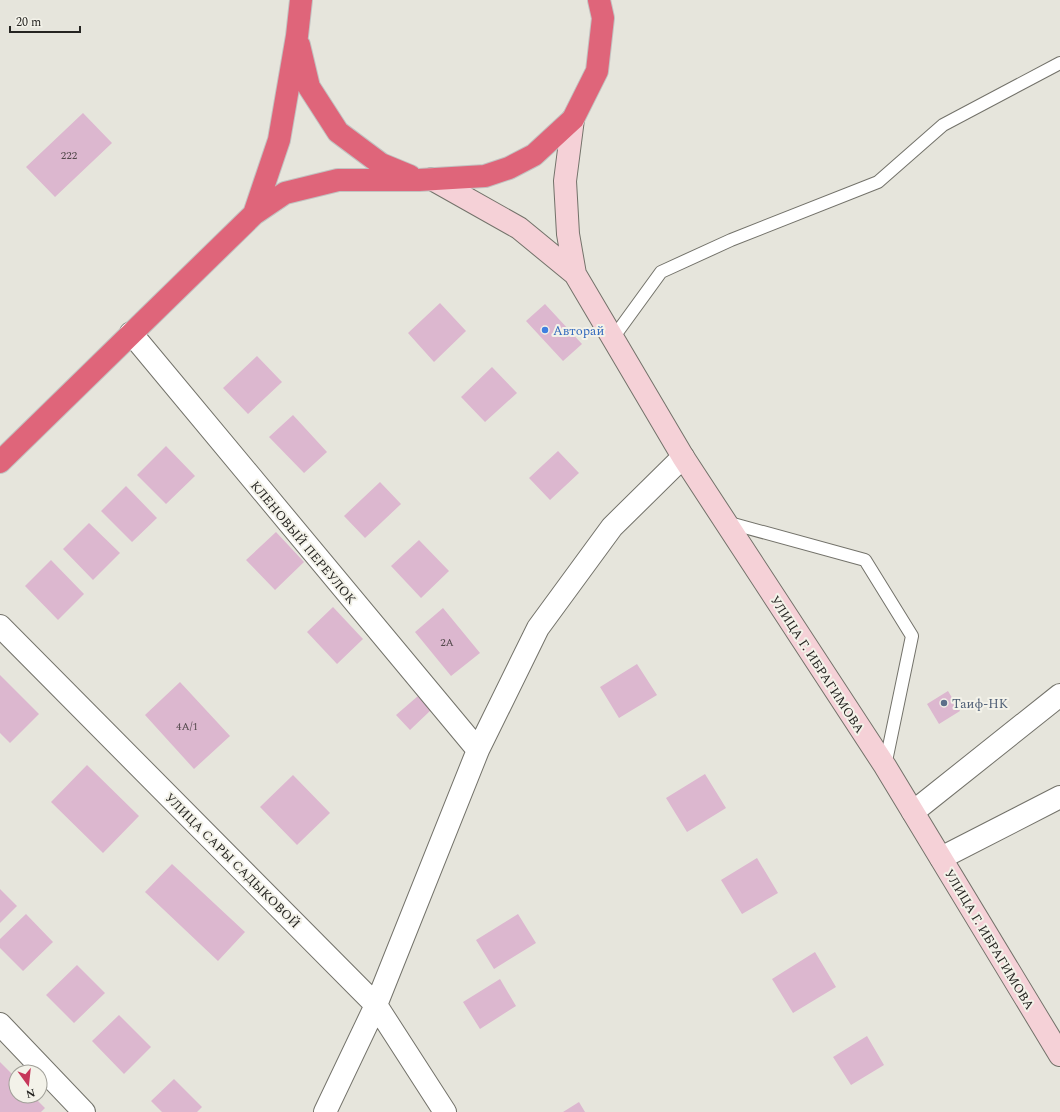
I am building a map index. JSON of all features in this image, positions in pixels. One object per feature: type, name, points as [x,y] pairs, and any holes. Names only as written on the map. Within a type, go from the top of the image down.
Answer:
[{"type":"highway","points":[[254,214],[279,140],[297,36],[301,0]]},
{"type":"highway","points":[[0,462],[254,214],[284,193],[338,180],[425,179],[485,176],[509,168],[534,155],[573,119],[597,71],[602,6]]},
{"type":"highway","points":[[297,36],[309,88],[338,132],[381,164],[425,179]]},
{"type":"street","points":[[573,119],[565,181],[568,234],[575,274]]},
{"type":"street","points":[[425,179],[519,228],[575,274]]},
{"type":"street","name":"УЛИЦА Г. ИБРАГИМОВА","points":[[575,274],[683,457],[885,766],[1060,1055]]},
{"type":"street","name":"КЛЕНОВЫЙ ПЕРЕУЛОК","points":[[131,333],[478,750]]},
{"type":"street","points":[[325,1112],[376,1005],[478,750],[538,628],[612,528],[683,457]]},
{"type":"street","name":"УЛИЦА САРЫ САДЫКОВОЙ","points":[[0,626],[376,1005],[445,1112]]},
{"type":"street","points":[[913,812],[1060,695]]},
{"type":"street","points":[[941,858],[1060,797]]},
{"type":"street","points":[[0,1024],[84,1112]]},
{"type":"lane","points":[[613,338],[661,272],[731,240],[878,182],[943,125],[1060,63]]},
{"type":"lane","points":[[725,521],[865,560],[912,636],[885,766]]},
{"type":"building","points":[[83,113],[112,143],[55,197],[26,167]]},
{"type":"building","points":[[440,303],[466,331],[434,362],[408,333]]},
{"type":"building","points":[[545,304],[582,344],[563,361],[526,321]]},
{"type":"building","points":[[257,356],[282,382],[248,414],[223,388]]},
{"type":"building","points":[[492,367],[517,393],[485,422],[461,397]]},
{"type":"building","points":[[293,415],[327,452],[304,473],[269,437]]},
{"type":"building","points":[[166,446],[195,476],[166,504],[137,475]]},
{"type":"building","points":[[558,451],[579,473],[550,500],[529,478]]},
{"type":"building","points":[[380,482],[401,504],[365,538],[344,516]]},
{"type":"building","points":[[126,486],[157,518],[132,542],[101,511]]},
{"type":"building","points":[[89,523],[120,553],[93,580],[63,549]]},
{"type":"building","points":[[276,532],[304,562],[275,590],[246,560]]},
{"type":"building","points":[[419,540],[449,571],[421,598],[391,566]]},
{"type":"building","points":[[51,560],[84,594],[58,620],[25,586]]},
{"type":"building","points":[[333,607],[363,639],[337,664],[307,632]]},
{"type":"building","points":[[443,608],[480,653],[451,676],[415,632]]},
{"type":"building","points":[[637,664],[657,695],[619,718],[600,687]]},
{"type":"building","points":[[0,675],[39,714],[10,743],[0,733]]},
{"type":"building","points":[[180,682],[230,736],[194,769],[145,715]]},
{"type":"building","points":[[948,691],[960,711],[939,724],[927,704]]},
{"type":"building","points":[[418,696],[431,710],[410,730],[396,715]]},
{"type":"building","points":[[87,765],[139,816],[103,853],[51,802]]},
{"type":"building","points":[[705,774],[726,808],[687,832],[666,798]]},
{"type":"building","points":[[293,775],[330,813],[297,845],[260,807]]},
{"type":"building","points":[[757,858],[778,893],[742,914],[721,880]]},
{"type":"building","points":[[172,864],[245,932],[218,961],[145,892]]},
{"type":"building","points":[[0,889],[17,906],[0,923]]},
{"type":"building","points":[[26,914],[53,942],[23,971],[0,948],[0,939]]},
{"type":"building","points":[[518,914],[536,943],[494,969],[476,940]]},
{"type":"building","points":[[815,952],[836,987],[793,1013],[772,979]]},
{"type":"building","points":[[77,965],[105,993],[74,1023],[46,995]]},
{"type":"building","points":[[500,979],[516,1006],[480,1029],[463,1002]]},
{"type":"building","points":[[119,1015],[151,1047],[124,1074],[92,1041]]},
{"type":"building","points":[[867,1036],[884,1065],[851,1085],[833,1057]]},
{"type":"building","points":[[0,1062],[8,1070],[8,1104],[41,1104],[45,1108],[41,1112],[0,1112]]},
{"type":"building","points":[[174,1079],[202,1107],[197,1112],[162,1112],[151,1101]]},
{"type":"building","points":[[579,1102],[585,1112],[563,1112]]},
{"type":"place","name":"Авторай","points":[[545,330]]},
{"type":"place","name":"Таиф-НК","points":[[944,703]]}]
